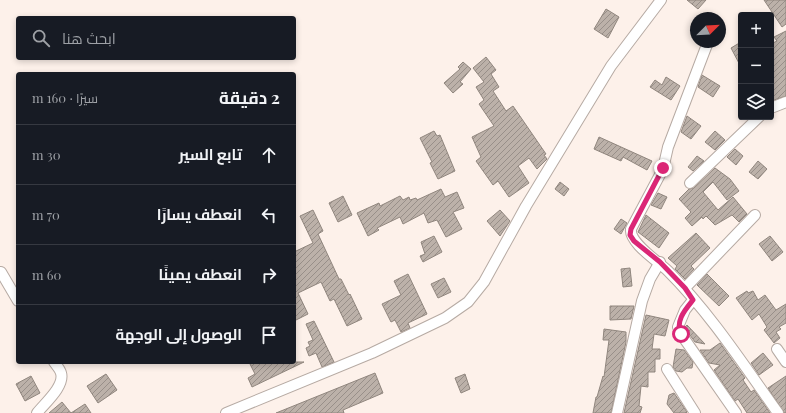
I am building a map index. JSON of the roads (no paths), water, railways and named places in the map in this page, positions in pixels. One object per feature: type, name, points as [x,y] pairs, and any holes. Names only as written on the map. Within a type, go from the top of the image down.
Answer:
[{"type":"street","points":[[226,413],[372,353],[445,318],[468,302],[484,282],[526,206],[611,66],[660,0]]},
{"type":"street","points":[[706,48],[668,148],[663,168],[631,229],[630,235],[634,241],[660,262],[685,288],[693,300],[724,337],[778,413]]},
{"type":"street","points":[[774,107],[786,102]]},
{"type":"street","points":[[690,183],[756,120]]},
{"type":"street","points":[[685,288],[755,215]]},
{"type":"street","points":[[617,413],[642,301],[650,279],[660,262]]},
{"type":"street","points":[[0,272],[16,298]]},
{"type":"street","points":[[693,300],[685,310],[678,327],[681,334],[736,413]]},
{"type":"street","points":[[777,348],[786,362]]},
{"type":"street","points":[[38,413],[60,385],[62,378],[61,372],[55,364]]},
{"type":"street","points":[[667,369],[696,413]]}]
